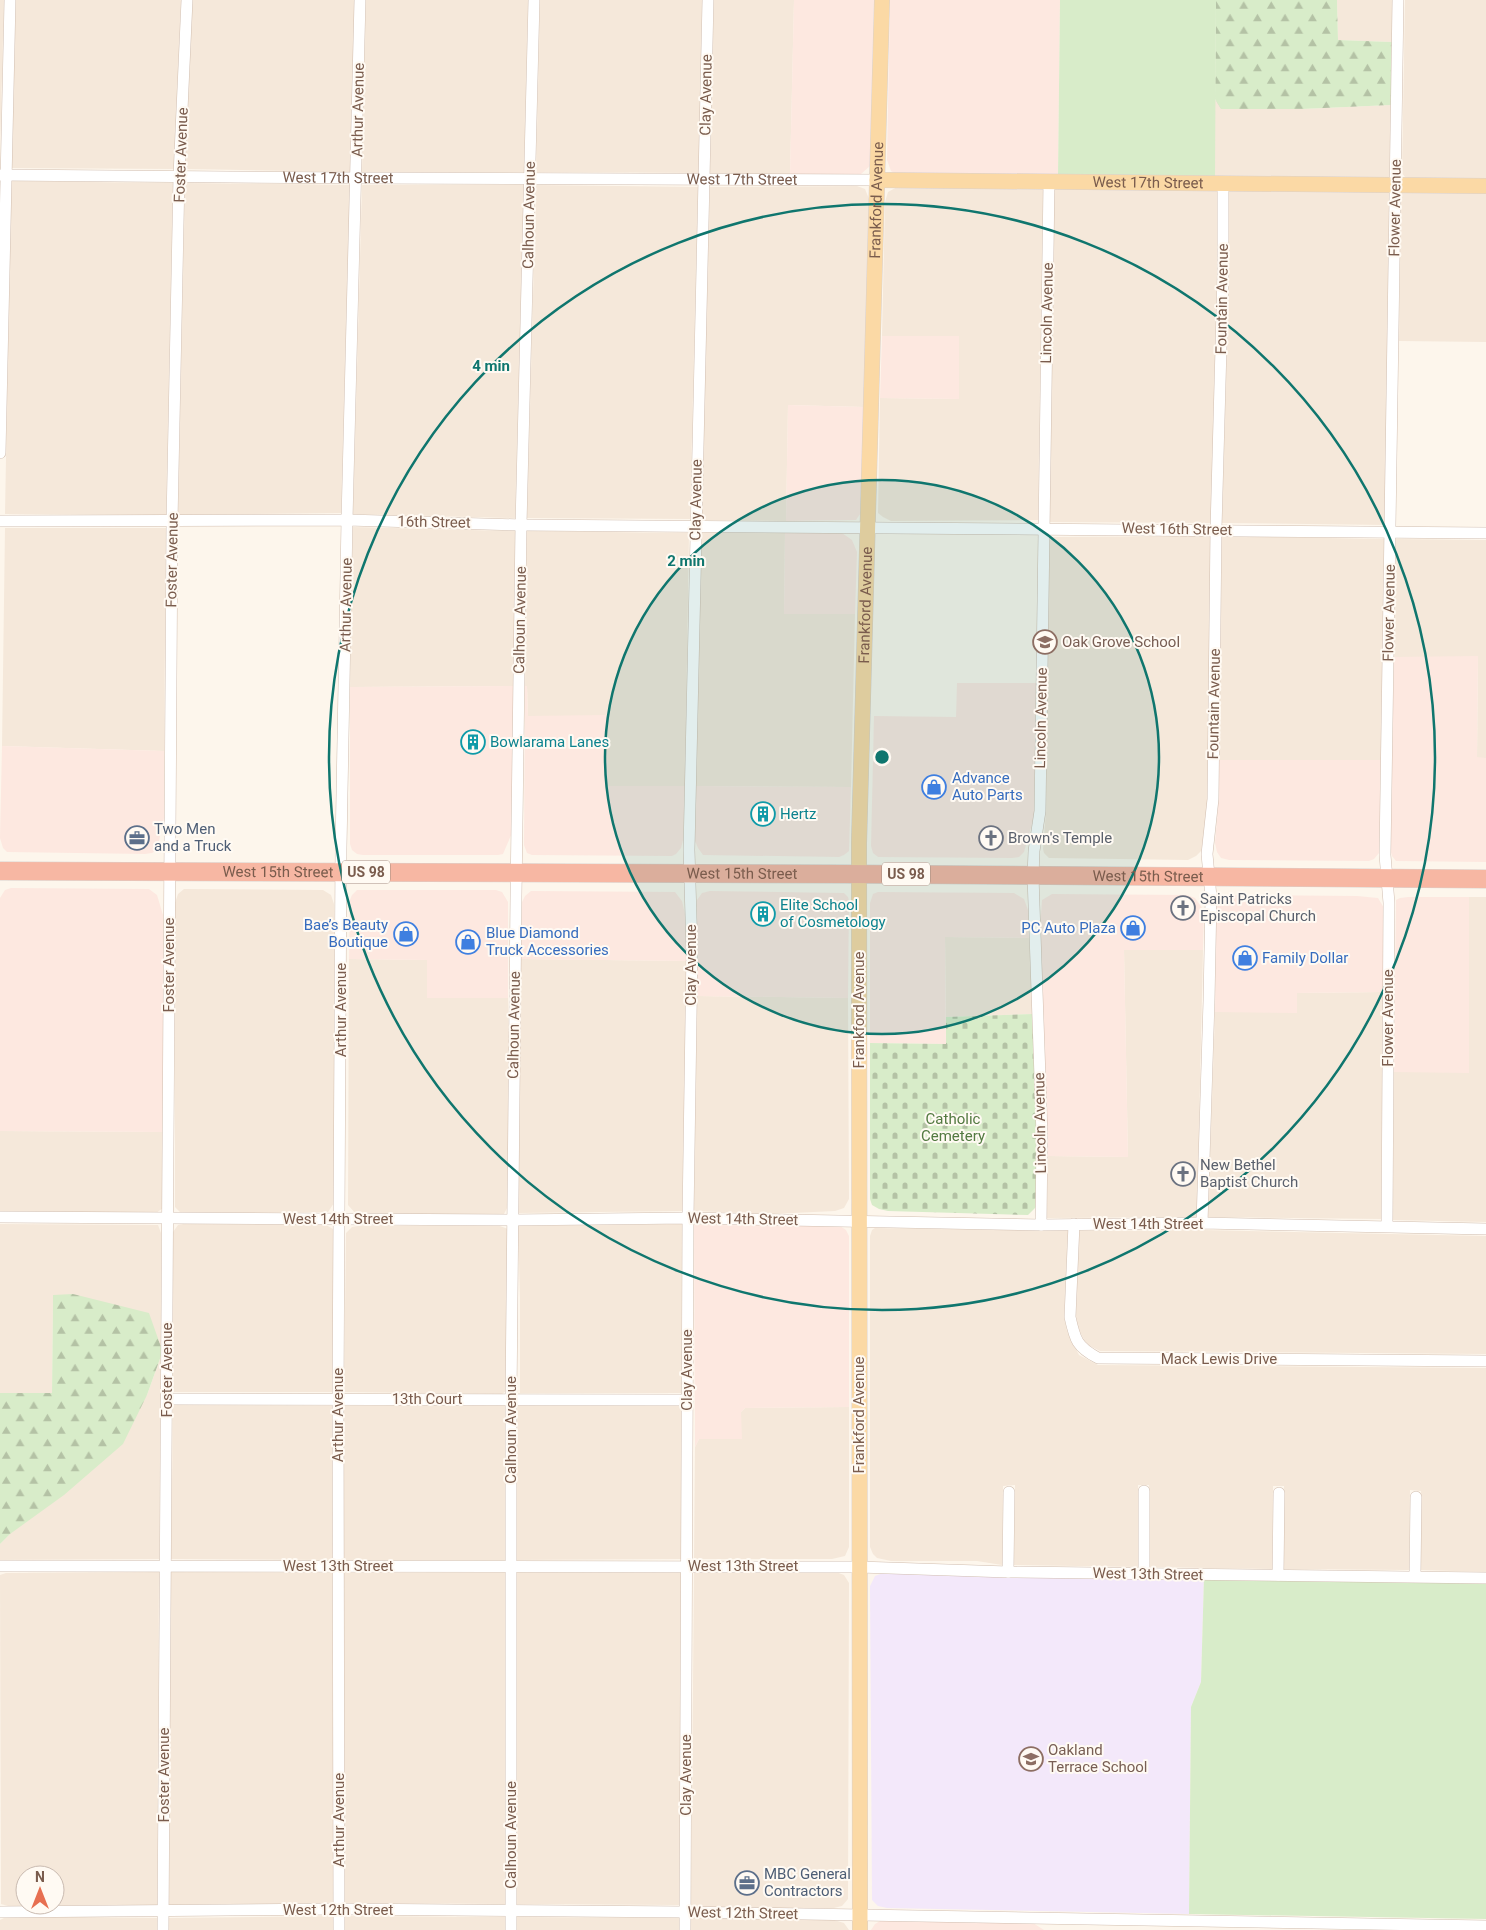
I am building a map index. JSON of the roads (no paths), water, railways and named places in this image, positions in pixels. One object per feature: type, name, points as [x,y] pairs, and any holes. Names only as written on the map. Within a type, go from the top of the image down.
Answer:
[{"type":"highway","name":"West 15th Street","points":[[0,871],[859,874],[1486,880]]},
{"type":"main road","name":"Frankford Avenue","points":[[860,1930],[859,874],[882,0]]},
{"type":"main road","name":"West 17th Street","points":[[878,180],[1486,186]]},
{"type":"street","points":[[0,453],[3,175],[10,0]]},
{"type":"street","name":"Foster Avenue","points":[[163,1930],[172,522],[179,176],[186,0]]},
{"type":"street","name":"Arthur Avenue","points":[[339,1930],[338,1399],[342,872],[347,520],[360,0]]},
{"type":"street","name":"Calhoun Avenue","points":[[511,1930],[511,1399],[516,873],[521,524],[534,0]]},
{"type":"street","name":"Clay Avenue","points":[[685,1930],[688,1218],[692,951],[690,874],[695,526],[708,0]]},
{"type":"street","name":"Flower Avenue","points":[[1387,1226],[1389,908],[1385,855],[1398,0]]},
{"type":"street","name":"West 17th Street","points":[[3,175],[878,180]]},
{"type":"street","name":"Lincoln Avenue","points":[[1041,1224],[1042,1135],[1033,876],[1034,849],[1040,811],[1049,182]]},
{"type":"street","name":"Fountain Avenue","points":[[1202,1223],[1210,1001],[1211,896],[1207,854],[1213,798],[1223,183]]},
{"type":"street","name":"16th Street","points":[[0,521],[347,520],[521,524],[868,527]]},
{"type":"street","name":"West 16th Street","points":[[868,527],[1486,533]]},
{"type":"street","name":"West 14th Street","points":[[0,1217],[512,1220],[688,1218],[1041,1224],[1202,1223],[1486,1229]]},
{"type":"street","name":"Mack Lewis Drive","points":[[1074,1224],[1071,1323],[1082,1349],[1098,1358],[1486,1361]]},
{"type":"street","name":"13th Court","points":[[167,1399],[687,1400]]},
{"type":"street","points":[[1008,1572],[1009,1492]]},
{"type":"street","points":[[1144,1492],[1144,1574]]},
{"type":"street","points":[[1278,1575],[1279,1493]]},
{"type":"street","points":[[1415,1576],[1416,1497]]},
{"type":"street","name":"West 13th Street","points":[[0,1566],[860,1567],[1008,1572],[1486,1578]]},
{"type":"street","name":"West 12th Street","points":[[0,1912],[339,1909],[511,1910],[1056,1917],[1370,1927],[1486,1926]]},
{"type":"street","points":[[1056,1917],[1056,1930]]},
{"type":"place","name":"Oak Grove School","points":[[1045,642]]},
{"type":"place","name":"Bowlarama Lanes","points":[[473,742]]},
{"type":"place","name":"Advance Auto Parts","points":[[934,787]]},
{"type":"place","name":"Hertz","points":[[763,814]]},
{"type":"place","name":"Two Men and a Truck","points":[[137,838]]},
{"type":"place","name":"Brown's Temple","points":[[991,838]]},
{"type":"place","name":"Saint Patricks Episcopal Church","points":[[1183,908]]},
{"type":"place","name":"Elite School of Cosmetology","points":[[763,914]]},
{"type":"place","name":"PC Auto Plaza","points":[[1133,928]]},
{"type":"place","name":"Bae’s Beauty Boutique","points":[[406,934]]},
{"type":"place","name":"Blue Diamond Truck Accessories","points":[[468,942]]},
{"type":"place","name":"Family Dollar","points":[[1245,958]]},
{"type":"place","name":"New Bethel Baptist Church","points":[[1183,1174]]},
{"type":"place","name":"Oakland Terrace School","points":[[1031,1759]]},
{"type":"place","name":"MBC General Contractors","points":[[747,1883]]},
{"type":"park label","name":"Catholic Cemetery","points":[[953,1128]]}]
